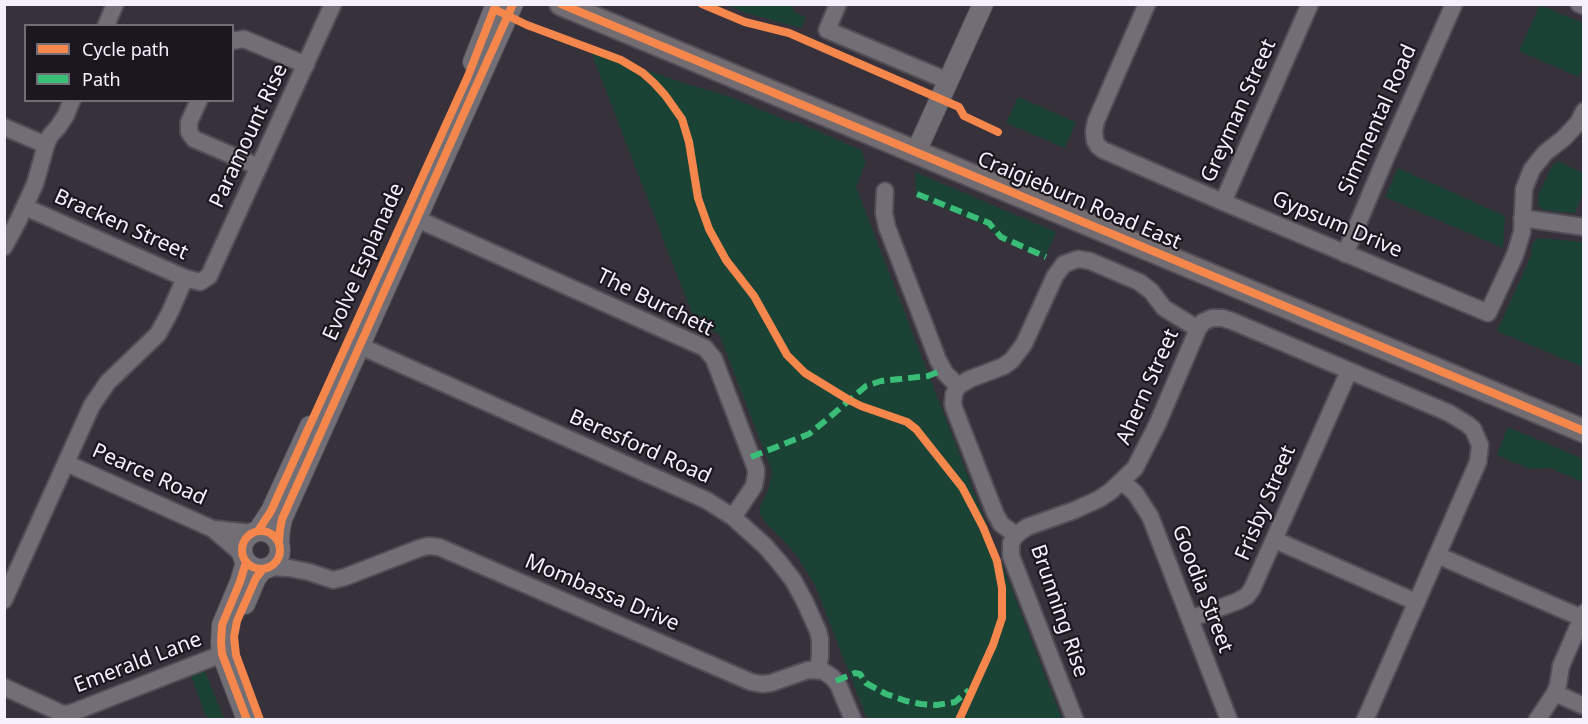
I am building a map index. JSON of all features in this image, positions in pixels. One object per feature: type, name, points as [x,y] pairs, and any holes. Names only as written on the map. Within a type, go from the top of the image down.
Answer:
[{"type":"main road","name":"Craigieburn Road East","points":[[561,4],[1584,431]]},
{"type":"street","name":"Paramount Rise","points":[[4,600],[99,393],[158,334],[170,312],[193,280],[209,276],[333,4]]},
{"type":"street","name":"Evolve Esplanade","points":[[411,216],[496,4]]},
{"type":"street","name":"Evolve Esplanade","points":[[280,545],[279,529],[282,519],[354,344],[411,216],[513,4]]},
{"type":"street","points":[[838,4],[827,30],[948,81]]},
{"type":"street","points":[[916,152],[982,4]]},
{"type":"street","name":"Gypsum Drive","points":[[1147,4],[1096,121],[1094,131],[1098,146],[1223,202],[1488,313],[1515,255],[1522,232],[1524,189],[1532,169],[1545,153],[1578,123],[1584,111]]},
{"type":"street","name":"Greyman Street","points":[[1223,202],[1310,4]]},
{"type":"street","name":"Simmental Road","points":[[1345,254],[1454,4]]},
{"type":"street","points":[[1579,4],[1584,6]]},
{"type":"street","points":[[234,41],[244,39],[306,65]]},
{"type":"street","points":[[4,247],[35,184],[50,136],[66,116],[71,102]]},
{"type":"street","points":[[198,102],[189,122],[189,132],[194,139],[259,167]]},
{"type":"street","points":[[4,127],[46,145]]},
{"type":"street","points":[[885,191],[884,213],[887,228],[938,360],[945,373],[958,387],[970,379],[1005,366],[1012,360],[1024,344],[1054,276],[1064,264],[1078,259],[1090,261],[1139,282],[1151,291],[1164,308],[1198,329],[1208,319],[1222,318],[1449,413],[1473,429],[1478,437],[1480,451],[1478,462],[1365,720]]},
{"type":"street","name":"Bracken Street","points":[[25,207],[193,280]]},
{"type":"street","name":"The Burchett","points":[[411,216],[705,348],[714,359],[756,469],[754,486],[733,517]]},
{"type":"street","points":[[1522,219],[1584,227]]},
{"type":"street","name":"Ahern Street","points":[[1016,535],[1027,527],[1099,499],[1135,468],[1148,445],[1198,329]]},
{"type":"street","name":"Evolve Esplanade","points":[[255,532],[271,512],[354,344]]},
{"type":"street","name":"Beresford Road","points":[[354,344],[697,496],[733,517],[765,546],[793,580],[816,625],[820,639],[818,670]]},
{"type":"street","name":"Frisby Street","points":[[1190,619],[1247,596],[1257,582],[1349,371]]},
{"type":"street","name":"Brunning Rise","points":[[958,387],[954,394],[954,408],[995,513],[1001,524],[1016,535],[1011,543],[1011,556],[1075,720]]},
{"type":"street","name":"Pearce Road","points":[[66,463],[213,529],[255,563]]},
{"type":"street","name":"Goodia Street","points":[[1122,481],[1135,493],[1150,516],[1229,720]]},
{"type":"street","name":"Pearce Road","points":[[213,529],[255,532]]},
{"type":"street","points":[[247,720],[222,654],[221,633],[222,625],[240,582],[255,563],[278,560],[280,545],[271,533],[255,532],[244,542],[242,548],[255,563],[256,578],[237,621],[234,637],[236,655],[260,720]]},
{"type":"street","points":[[1275,540],[1416,602]]},
{"type":"street","name":"Mombassa Drive","points":[[280,545],[294,561],[309,572]]},
{"type":"street","name":"Mombassa Drive","points":[[255,563],[309,572],[328,579],[338,579],[420,548],[435,546],[751,682],[771,683],[808,670],[818,670]]},
{"type":"street","points":[[1437,555],[1583,615],[1561,666],[1555,693],[1537,720]]},
{"type":"street","name":"Emerald Lane","points":[[4,687],[63,714],[71,713],[222,654]]},
{"type":"street","points":[[818,670],[827,673],[838,684],[852,720]]},
{"type":"street","points":[[1555,693],[1584,706]]},
{"type":"green space","points":[[727,5],[792,5],[795,13],[806,17],[801,28],[746,13]]},
{"type":"green space","points":[[1540,5],[1583,23],[1583,67],[1579,77],[1519,51]]},
{"type":"green space","points":[[590,49],[674,80],[728,96],[793,123],[795,121],[861,150],[866,162],[856,187],[1062,719],[867,719],[815,585],[797,556],[760,514],[760,507],[769,487],[772,471],[719,334],[696,324]]},
{"type":"green space","points":[[1018,97],[1076,122],[1065,148],[1006,123]]},
{"type":"green space","points":[[1558,161],[1583,173],[1583,193],[1575,213],[1543,210],[1538,204],[1539,194],[1551,167]]},
{"type":"green space","points":[[1398,168],[1505,216],[1503,248],[1385,197]]},
{"type":"green space","points":[[915,172],[1056,232],[1045,258],[997,237],[986,226],[916,196]]},
{"type":"green space","points":[[1538,238],[1583,242],[1583,367],[1497,331],[1531,256],[1532,244]]},
{"type":"green space","points":[[1508,427],[1583,459],[1583,482],[1550,468],[1530,469],[1497,455]]},
{"type":"green space","points":[[205,671],[224,719],[207,719],[191,676]]},
{"type":"marked path","points":[[917,194],[989,223],[1001,237],[1046,257]]},
{"type":"marked path","points":[[751,457],[809,434],[866,386],[881,381],[928,376],[943,370]]},
{"type":"marked path","points":[[836,681],[855,673],[860,674],[866,683],[886,694],[921,704],[937,705],[955,702],[969,690]]},
{"type":"cycle path","points":[[258,531],[271,511],[468,76],[496,4]]},
{"type":"cycle path","points":[[279,542],[282,519],[513,4]]},
{"type":"cycle path","points":[[561,4],[1584,431]]},
{"type":"cycle path","points":[[702,4],[745,22],[789,33],[959,107],[964,116],[998,132]]},
{"type":"cycle path","points":[[494,9],[527,25],[621,60],[643,73],[654,83],[682,119],[689,142],[698,198],[709,229],[726,260],[754,296],[787,355],[805,373],[849,400],[907,422],[916,429],[962,487],[983,527],[997,561],[1002,588],[1002,618],[993,645],[959,720]]},
{"type":"cycle path","points":[[261,531],[275,536],[280,550],[275,564],[261,569],[247,564],[242,550],[247,536],[261,531]]},
{"type":"cycle path","points":[[246,562],[222,625],[221,643],[222,654],[247,720]]},
{"type":"cycle path","points":[[260,720],[236,655],[234,637],[237,621],[256,578],[263,569]]}]
